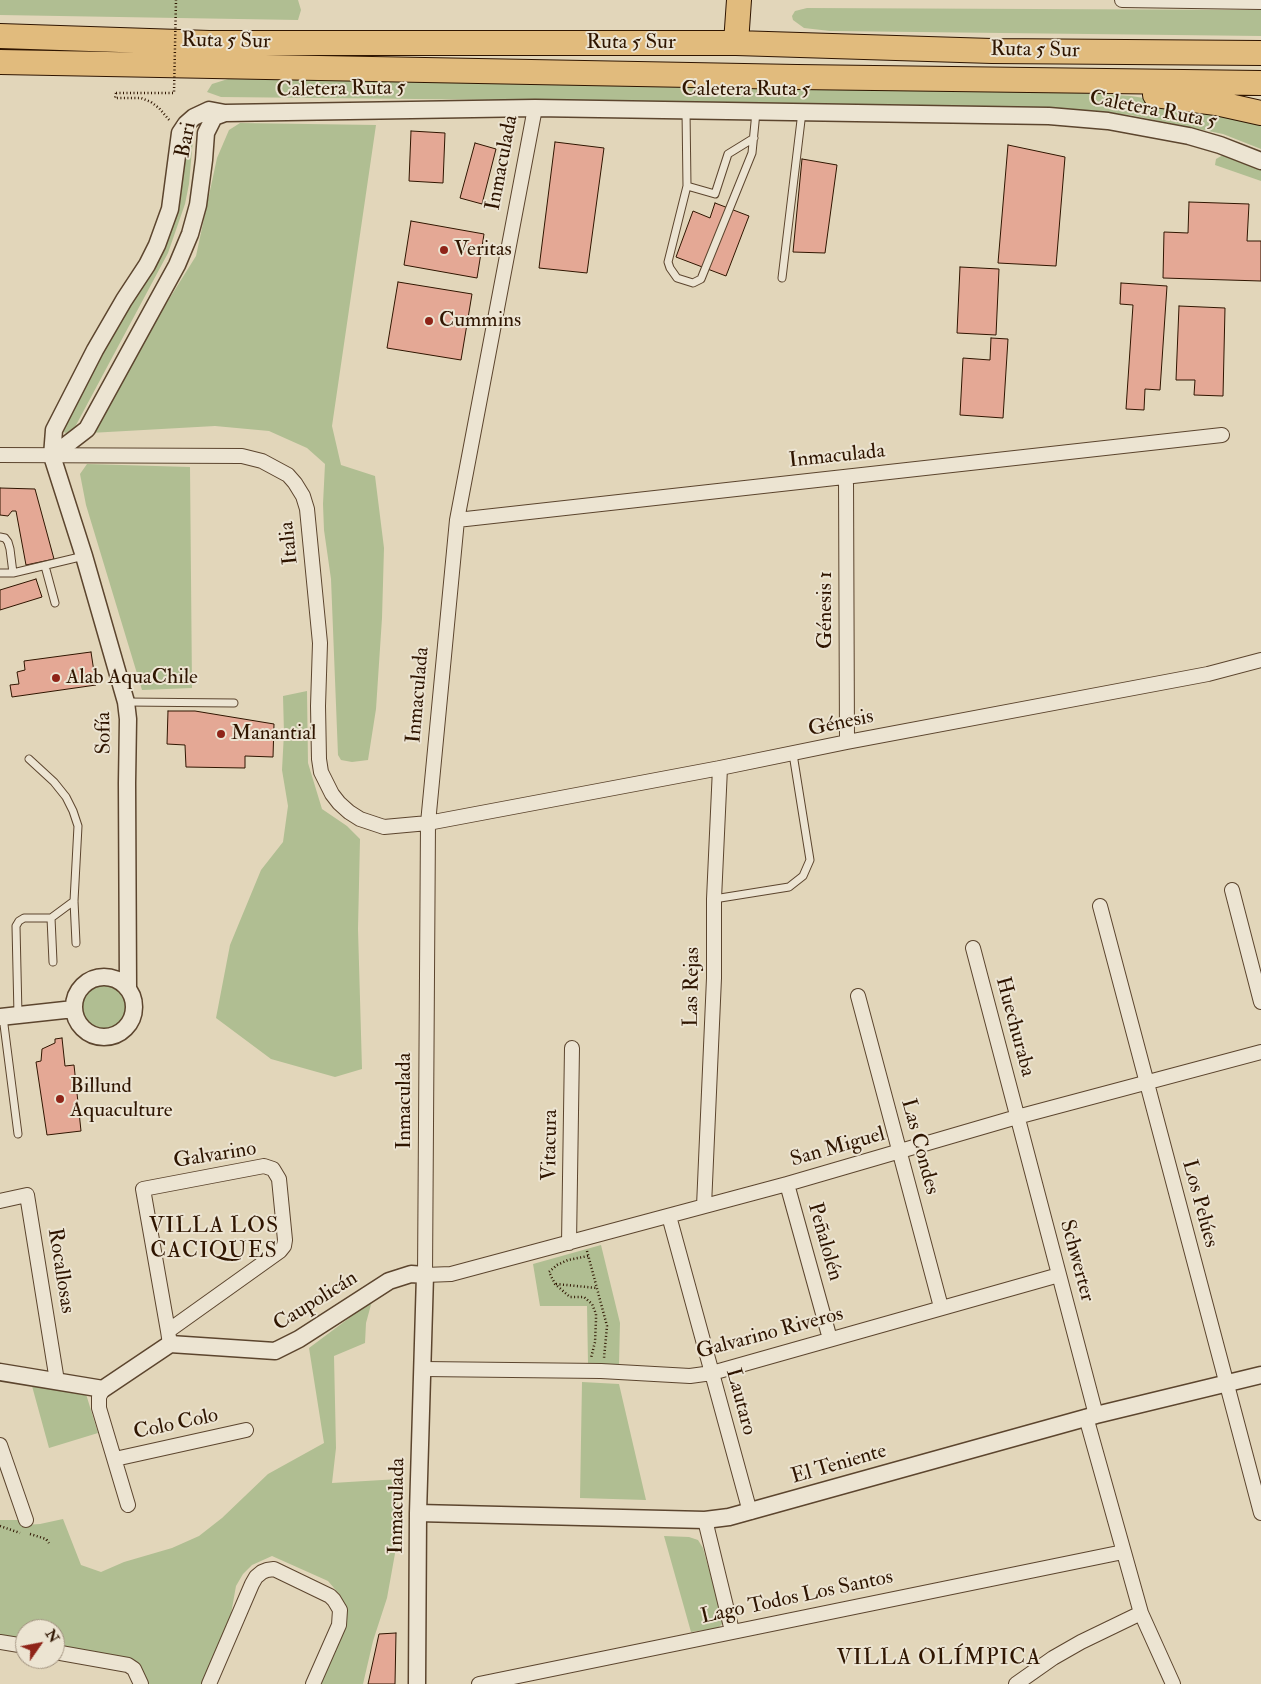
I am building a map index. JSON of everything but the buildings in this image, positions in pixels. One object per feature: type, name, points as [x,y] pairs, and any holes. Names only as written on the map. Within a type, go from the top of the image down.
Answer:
[{"type":"highway","points":[[736,43],[739,0]]},
{"type":"highway","name":"Ruta 5 Sur","points":[[0,36],[209,43],[736,43],[1002,51],[1261,53]]},
{"type":"highway","name":"Ruta 5 Sur","points":[[0,62],[797,78],[1261,83]]},
{"type":"highway","points":[[1016,80],[1168,96],[1216,103],[1261,113]]},
{"type":"street","points":[[1122,0],[1261,2]]},
{"type":"street","name":"Caletera Ruta 5","points":[[225,113],[535,108],[1026,115],[1080,118],[1127,124],[1189,136],[1220,145],[1261,161]]},
{"type":"street","name":"Inmaculada","points":[[417,1684],[418,1513],[425,1275],[428,823],[457,520],[535,108]]},
{"type":"street","name":"Bari","points":[[52,456],[54,430],[79,380],[124,300],[147,265],[166,222],[175,182],[180,133],[186,124],[209,110],[225,113]]},
{"type":"street","name":"Bari","points":[[52,456],[88,429],[177,265],[190,234],[198,205],[206,133],[214,117],[225,113]]},
{"type":"street","name":"Inmaculada","points":[[457,520],[1222,435]]},
{"type":"street","name":"Italia","points":[[0,455],[242,456],[262,461],[288,475],[295,483],[307,509],[320,643],[318,706],[321,772],[338,803],[360,819],[384,826],[428,823]]},
{"type":"street","name":"Sofía","points":[[52,456],[84,556],[126,702],[128,719],[126,783],[128,989]]},
{"type":"street","name":"Génesis 1","points":[[846,477],[847,742]]},
{"type":"street","name":"Génesis","points":[[428,823],[1208,674],[1261,660]]},
{"type":"street","name":"Las Rejas","points":[[704,1206],[714,978],[714,899],[720,768]]},
{"type":"street","points":[[1232,890],[1261,1002]]},
{"type":"street","name":"Los Pelúes","points":[[1100,906],[1261,1513]]},
{"type":"street","points":[[1247,948],[1261,944]]},
{"type":"street","name":"Huechuraba","points":[[973,948],[1017,1117]]},
{"type":"street","points":[[94,978],[113,978],[122,982],[133,998],[132,1018],[127,1026],[114,1034],[100,1036],[90,1033],[82,1027],[74,1009],[75,999],[79,990],[85,983],[94,978]]},
{"type":"street","name":"Las Condes","points":[[858,996],[941,1308]]},
{"type":"street","points":[[7,1016],[74,1009]]},
{"type":"street","name":"Vitacura","points":[[569,1242],[572,1048]]},
{"type":"street","name":"San Miguel","points":[[425,1275],[451,1274],[583,1239],[787,1184],[1017,1117],[1261,1052]]},
{"type":"street","name":"Schwerter","points":[[1017,1117],[1059,1275],[1123,1552],[1141,1613],[1174,1684]]},
{"type":"street","name":"Galvarino","points":[[264,1166],[273,1169],[279,1179],[284,1246],[169,1338],[144,1189],[264,1166]]},
{"type":"street","name":"Peñalolén","points":[[787,1184],[830,1339]]},
{"type":"street","name":"Rocallosas","points":[[0,1201],[27,1195],[57,1381]]},
{"type":"street","name":"Lautaro","points":[[669,1216],[750,1512]]},
{"type":"street","name":"Caupolicán","points":[[169,1338],[275,1351],[299,1339],[389,1281],[411,1274],[425,1275]]},
{"type":"street","name":"Galvarino Riveros","points":[[423,1370],[595,1371],[690,1376],[712,1373],[1059,1275]]},
{"type":"street","points":[[0,1372],[103,1389],[169,1338]]},
{"type":"street","name":"El Teniente","points":[[418,1513],[705,1520],[729,1517],[1091,1416],[1261,1375]]},
{"type":"street","name":"Colo Colo","points":[[103,1389],[99,1397],[99,1408],[128,1505]]},
{"type":"street","name":"Colo Colo","points":[[115,1459],[246,1430]]},
{"type":"street","points":[[0,1445],[26,1520]]},
{"type":"street","points":[[705,1520],[732,1631]]},
{"type":"street","name":"Lago Todos Los Santos","points":[[479,1684],[1123,1552]]},
{"type":"street","points":[[209,1684],[252,1584],[256,1577],[267,1570],[274,1570],[330,1596],[340,1610],[339,1625],[313,1684]]},
{"type":"street","points":[[1016,1684],[1053,1658],[1141,1613]]},
{"type":"street","points":[[0,1642],[15,1644]]},
{"type":"street","points":[[65,1654],[128,1665],[134,1669],[141,1684]]},
{"type":"lane","points":[[686,111],[687,186],[668,262],[677,278],[693,282],[701,278],[703,274],[752,153],[756,111]]},
{"type":"lane","points":[[782,278],[802,112]]},
{"type":"lane","points":[[687,186],[715,194],[728,154],[754,138]]},
{"type":"lane","points":[[0,537],[5,538],[8,542],[13,573]]},
{"type":"lane","points":[[0,573],[13,573],[84,556]]},
{"type":"lane","points":[[45,566],[54,603]]},
{"type":"lane","points":[[126,702],[234,703]]},
{"type":"lane","points":[[714,899],[788,887],[803,876],[810,860],[793,754]]},
{"type":"lane","points":[[29,758],[54,782],[66,797],[78,826],[74,901],[76,943]]},
{"type":"lane","points":[[18,1134],[7,1016],[16,926],[24,918],[51,918],[74,901]]},
{"type":"lane","points":[[51,918],[53,962]]},
{"type":"path","points":[[176,0],[174,93],[116,93],[115,98],[141,98],[151,102],[159,108],[180,133]]},
{"type":"path","points":[[583,1239],[607,1326],[607,1337],[595,1371]]},
{"type":"path","points":[[588,1256],[572,1259],[551,1269],[549,1272],[555,1284],[570,1297],[584,1297],[589,1300],[594,1309],[596,1314],[595,1371]]},
{"type":"path","points":[[555,1284],[597,1288]]},
{"type":"green space","points":[[0,0],[298,0],[301,10],[298,20],[0,15]]},
{"type":"green space","points":[[807,8],[1261,10],[1261,36],[830,31],[804,28],[793,20],[792,16],[795,11]]},
{"type":"green space","points":[[228,79],[899,87],[1131,96],[1261,120],[1261,149],[1223,134],[1130,115],[1078,110],[611,101],[221,97],[207,92],[212,84]]},
{"type":"green space","points":[[240,123],[376,125],[332,426],[341,465],[375,476],[384,548],[376,709],[368,760],[352,762],[341,760],[338,755],[331,579],[324,530],[325,464],[307,448],[269,431],[215,426],[90,433],[111,392],[196,256],[217,158],[229,130]]},
{"type":"green space","points":[[190,128],[193,139],[189,184],[185,204],[168,253],[75,427],[66,433],[63,432],[61,426],[157,242],[177,143]]},
{"type":"green space","points":[[1223,155],[1261,169],[1261,181],[1215,165],[1216,159]]},
{"type":"green space","points":[[87,464],[190,467],[192,688],[142,690],[86,505],[80,474]]},
{"type":"green space","points":[[307,691],[308,763],[322,809],[347,826],[360,839],[358,929],[362,1069],[335,1077],[271,1059],[216,1018],[230,945],[261,870],[283,842],[288,806],[282,770],[283,696]]},
{"type":"green space","points":[[100,985],[108,985],[120,991],[126,1007],[120,1023],[108,1029],[100,1029],[88,1023],[82,1011],[82,1003],[88,991]]},
{"type":"green space","points":[[601,1245],[620,1323],[619,1365],[588,1363],[587,1306],[540,1306],[533,1264]]},
{"type":"green space","points":[[372,1301],[366,1323],[365,1343],[334,1356],[336,1448],[332,1483],[399,1479],[396,1548],[387,1598],[373,1641],[363,1684],[320,1684],[340,1640],[347,1616],[340,1595],[328,1581],[272,1556],[252,1565],[243,1574],[236,1586],[229,1625],[204,1684],[144,1684],[141,1672],[65,1651],[65,1619],[15,1619],[15,1641],[0,1639],[0,1520],[18,1520],[24,1525],[63,1519],[81,1565],[101,1572],[124,1562],[172,1548],[199,1536],[222,1518],[268,1474],[324,1443],[309,1348]]},
{"type":"green space","points":[[582,1382],[619,1384],[646,1500],[580,1498]]},
{"type":"green space","points":[[32,1386],[86,1394],[98,1433],[49,1448]]},
{"type":"green space","points":[[664,1536],[689,1537],[698,1540],[703,1548],[722,1616],[722,1624],[718,1628],[691,1632]]},
{"type":"place","name":"Veritas","points":[[444,250]]},
{"type":"place","name":"Cummins","points":[[429,321]]},
{"type":"place","name":"Alab AquaChile","points":[[56,678]]},
{"type":"place","name":"Manantial","points":[[221,734]]},
{"type":"place","name":"Billund Aquaculture","points":[[60,1099]]},
{"type":"district","name":"VILLA LOS CACIQUES","points":[[214,1240]]},
{"type":"district","name":"VILLA OLÍMPICA","points":[[939,1659]]}]
